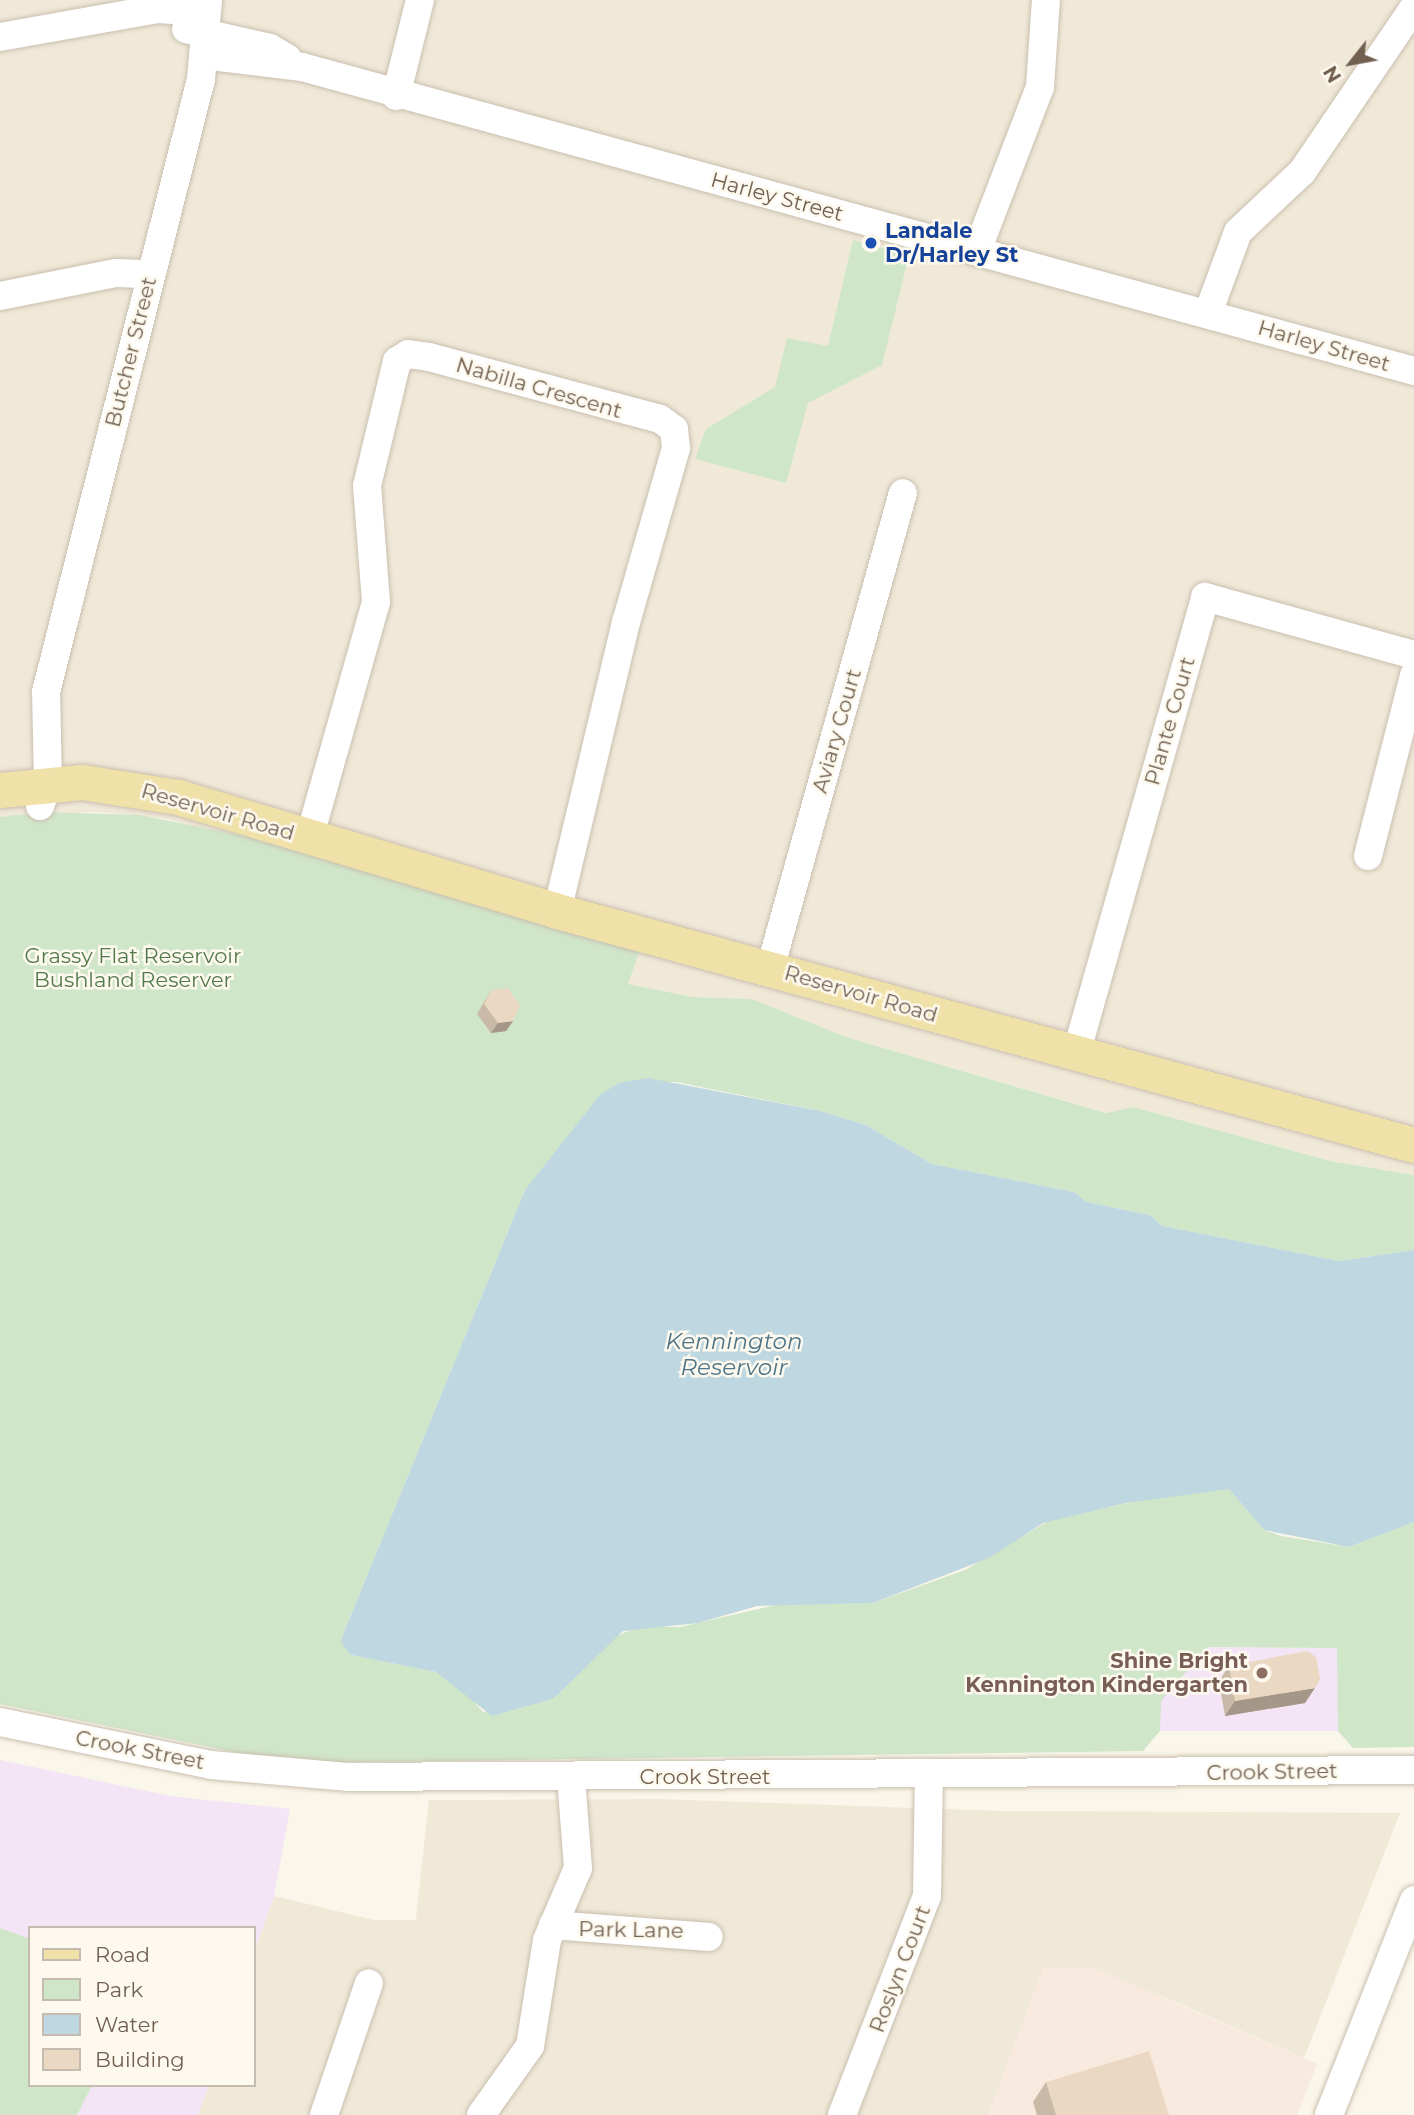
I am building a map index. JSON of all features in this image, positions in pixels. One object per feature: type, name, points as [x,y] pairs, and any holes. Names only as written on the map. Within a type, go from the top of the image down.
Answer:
[{"type":"main road","name":"Reservoir Road","points":[[0,809],[30,792],[309,839],[557,911],[1414,1145]]},
{"type":"street","points":[[396,96],[420,0]]},
{"type":"street","points":[[977,251],[1040,87],[1046,0]]},
{"type":"street","points":[[1208,313],[1238,232],[1302,172],[1414,7]]},
{"type":"street","name":"Harley Street","points":[[0,37],[157,9],[205,20],[302,67],[396,96],[1208,313],[1414,371]]},
{"type":"street","name":"Butcher Street","points":[[30,792],[29,733],[46,692],[150,274],[205,20]]},
{"type":"street","points":[[0,296],[116,273],[150,274]]},
{"type":"street","name":"Nabilla Crescent","points":[[309,839],[376,602],[367,486],[397,361],[408,354],[429,358],[660,419],[674,429],[676,449],[626,622],[557,911]]},
{"type":"street","name":"Aviary Court","points":[[770,969],[903,493]]},
{"type":"street","name":"Plante Court","points":[[1076,1054],[1205,597],[1414,655]]},
{"type":"street","points":[[1368,856],[1414,675]]},
{"type":"street","name":"Crook Street","points":[[0,1722],[268,1771],[571,1778],[1414,1770]]},
{"type":"street","name":"Roslyn Court","points":[[842,2115],[928,1896],[929,1776]]},
{"type":"street","points":[[481,2115],[530,2046],[553,1925],[579,1857],[571,1778]]},
{"type":"street","points":[[1329,2115],[1414,1900]]},
{"type":"street","name":"Park Lane","points":[[553,1925],[713,1939]]},
{"type":"street","points":[[324,2115],[369,1978]]},
{"type":"shaded area","points":[[0,0],[1414,0],[1414,1175],[1330,1161],[1133,1107],[1107,1113],[846,1037],[752,999],[693,997],[628,984],[640,947],[166,819],[96,812],[0,817]]},
{"type":"shaded area","name":"Shine Bright Kennington Kindergarten","points":[[1208,1647],[1338,1648],[1338,1731],[1160,1731],[1160,1701]]},
{"type":"shaded area","points":[[0,1760],[170,1796],[290,1809],[274,1896],[256,1947],[256,1926],[28,1926],[28,2087],[208,2087],[198,2115],[0,2115]]},
{"type":"shaded area","points":[[659,1799],[1000,1811],[1400,1813],[1304,2058],[1164,1997],[1044,1968],[988,2115],[198,2115],[208,2087],[256,2087],[256,1947],[274,1896],[374,1920],[416,1920],[429,1800]]},
{"type":"shaded area","points":[[1043,1968],[1097,1969],[1317,2064],[1297,2115],[988,2115]]},
{"type":"green space","points":[[853,240],[909,255],[882,365],[808,403],[786,483],[695,459],[706,429],[775,387],[787,338],[828,346]]},
{"type":"green space","name":"Grassy Flat Reservoir Bushland Reserver","points":[[44,812],[140,815],[244,836],[641,947],[628,984],[693,997],[752,999],[846,1037],[1106,1113],[1133,1107],[1330,1161],[1414,1175],[1414,1250],[1339,1261],[1162,1226],[1150,1215],[1087,1202],[1074,1192],[932,1164],[866,1125],[820,1111],[676,1082],[618,1083],[525,1190],[344,1632],[351,1655],[436,1672],[460,1686],[483,1712],[517,1709],[553,1699],[608,1640],[637,1627],[680,1627],[781,1604],[873,1603],[965,1570],[1050,1520],[1170,1494],[1229,1489],[1264,1530],[1281,1536],[1349,1547],[1414,1522],[1414,1747],[1353,1748],[1338,1731],[1337,1648],[1208,1647],[1161,1701],[1160,1731],[1143,1751],[288,1763],[0,1704],[0,817]]},
{"type":"green space","points":[[0,1928],[28,1938],[28,2087],[91,2087],[77,2115],[0,2115]]},
{"type":"water","name":"Kennington Reservoir","points":[[648,1078],[820,1111],[866,1125],[932,1164],[1074,1192],[1087,1202],[1150,1215],[1162,1226],[1339,1261],[1414,1250],[1414,1522],[1349,1547],[1264,1530],[1229,1489],[1126,1503],[1043,1523],[989,1558],[873,1603],[757,1606],[698,1623],[623,1631],[553,1699],[492,1716],[436,1672],[351,1655],[341,1643],[344,1632],[525,1190],[599,1096],[618,1083]]},
{"type":"building","points":[[508,988],[520,1006],[513,1021],[498,1023],[484,1004],[491,990]]},
{"type":"building","points":[[1307,1651],[1316,1657],[1320,1679],[1315,1688],[1235,1701],[1229,1666]]},
{"type":"building","points":[[1149,2051],[1169,2115],[1056,2115],[1046,2082]]},
{"type":"place","name":"Landale Dr/Harley St","points":[[871,243]]},
{"type":"place","name":"Shine Bright Kennington Kindergarten","points":[[1262,1673]]}]
